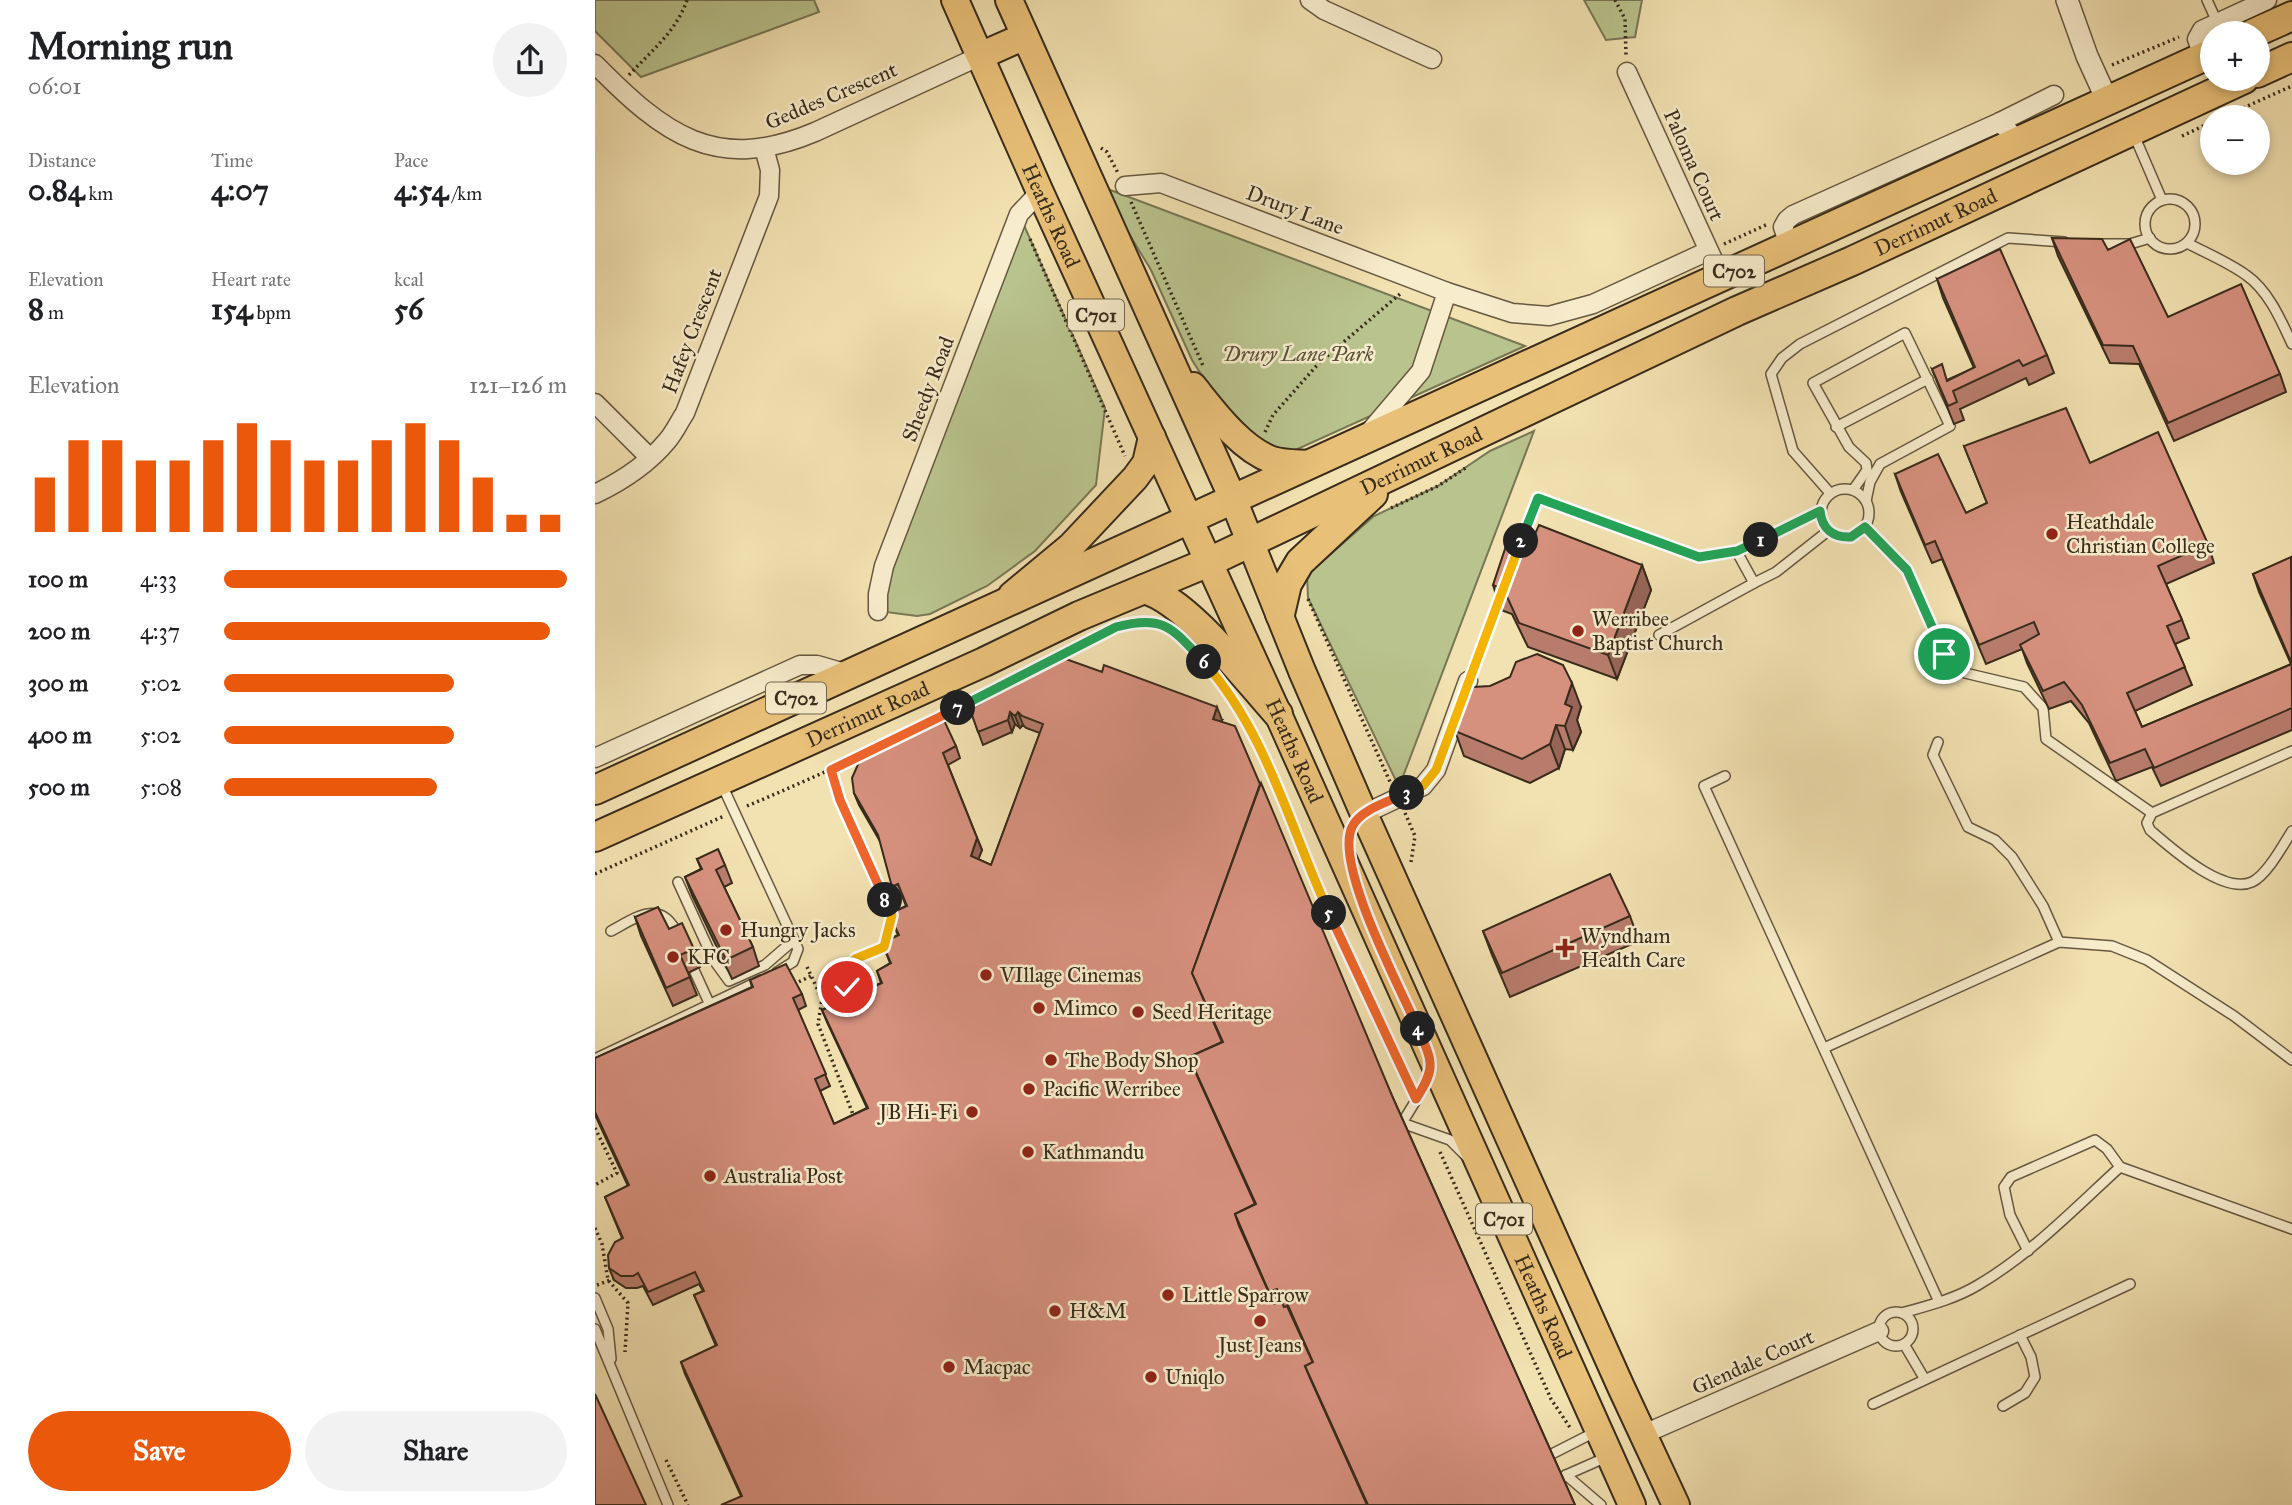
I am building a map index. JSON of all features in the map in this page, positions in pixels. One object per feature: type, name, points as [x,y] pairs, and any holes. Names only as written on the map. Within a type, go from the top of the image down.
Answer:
[{"type":"highway","points":[[2270,26],[2292,16]]},
{"type":"highway","name":"Derrimut Road","points":[[595,790],[1721,277],[1788,233],[2009,132],[2113,97],[2200,51]]},
{"type":"highway","name":"Derrimut Road","points":[[595,837],[1079,617],[1209,562],[1737,311],[2218,91]]},
{"type":"highway","points":[[2113,97],[2132,131]]},
{"type":"highway","points":[[1788,233],[1797,256],[1805,261],[1851,261]]},
{"type":"highway","points":[[1721,277],[1737,311]]},
{"type":"highway","points":[[1280,614],[1287,584],[1300,562],[1393,475]]},
{"type":"highway","points":[[1145,589],[1156,592],[1198,627],[1278,714]]},
{"type":"main road","name":"Heaths Road","points":[[955,0],[1486,1178],[1588,1435],[1610,1455],[1632,1505]]},
{"type":"main road","name":"Heaths Road","points":[[1009,0],[1233,499],[1302,671],[1364,814],[1676,1505]]},
{"type":"main road","points":[[980,56],[1025,36]]},
{"type":"main road","points":[[1170,358],[1215,414],[1253,448],[1270,459],[1283,463],[1310,464]]},
{"type":"main road","points":[[997,607],[1072,546],[1135,478],[1146,463],[1152,437]]},
{"type":"main road","points":[[1357,890],[1348,839],[1353,824],[1364,814]]},
{"type":"main road","points":[[1588,1435],[1644,1434]]},
{"type":"main road","points":[[1610,1455],[1644,1434]]},
{"type":"street","points":[[1310,0],[1324,10],[1432,59]]},
{"type":"street","points":[[2067,0],[2087,56],[2113,97]]},
{"type":"street","points":[[2073,0],[2107,68],[2113,97]]},
{"type":"street","points":[[2238,21],[2262,1]]},
{"type":"street","name":"Geddes Crescent","points":[[595,64],[648,115],[678,134],[727,149],[764,148],[787,143],[980,56]]},
{"type":"street","name":"Paloma Court","points":[[1627,72],[1721,277]]},
{"type":"street","points":[[2009,132],[2054,95]]},
{"type":"street","name":"Hafey Crescent","points":[[595,494],[625,478],[650,458],[668,441],[685,413],[769,196],[770,170],[764,148]]},
{"type":"street","name":"Drury Lane","points":[[1125,186],[1161,183],[1447,292],[1512,313],[1549,316],[1593,303],[1708,251]]},
{"type":"street","name":"Sheedy Road","points":[[879,611],[878,594],[884,566],[1019,214],[1040,192]]},
{"type":"street","points":[[1361,440],[1422,371],[1447,292]]},
{"type":"street","points":[[595,403],[650,458]]},
{"type":"street","points":[[595,758],[800,665],[817,666],[848,674]]},
{"type":"street","points":[[1364,814],[1423,786],[1436,770],[1468,681]]},
{"type":"street","name":"Glendale Court","points":[[1644,1434],[1879,1331]]},
{"type":"lane","points":[[2207,0],[2208,21]]},
{"type":"lane","points":[[2132,131],[2162,200]]},
{"type":"lane","points":[[2162,200],[2179,201],[2193,213],[2195,226],[2187,243],[2172,249],[2162,248],[2150,239],[2146,232],[2146,216],[2154,205],[2162,200]]},
{"type":"lane","points":[[1830,493],[1793,452],[1772,374],[1782,358],[1800,344],[2008,238],[2073,242]]},
{"type":"lane","points":[[2087,243],[2130,244],[2150,239]]},
{"type":"lane","points":[[2187,243],[2246,275],[2256,284],[2271,304],[2292,344]]},
{"type":"lane","points":[[1853,490],[1867,470],[1867,463],[1849,446],[1836,427],[1813,383],[1905,333],[1950,426],[1880,464],[1870,482],[1866,501],[1869,511],[1865,527],[1851,537],[1834,535],[1823,524],[1820,511],[1824,499],[1830,493],[1845,488],[1853,490],[1866,501]]},
{"type":"lane","points":[[1836,427],[1928,379]]},
{"type":"lane","points":[[1517,553],[1538,498],[1699,557],[1737,551],[1820,511]]},
{"type":"lane","points":[[1865,527],[1907,570],[1944,654],[1965,673],[2024,687],[2043,708],[2046,739],[2153,813]]},
{"type":"lane","points":[[1659,635],[1776,572],[1828,531]]},
{"type":"lane","points":[[1737,551],[1754,583]]},
{"type":"lane","points":[[1468,681],[1508,576]]},
{"type":"lane","points":[[1938,742],[1933,755],[1968,827],[1995,840],[2012,857],[2043,906],[2059,942]]},
{"type":"lane","points":[[2292,751],[2153,813],[2147,823],[2150,830],[2202,870],[2235,883],[2253,882],[2262,875],[2292,831]]},
{"type":"lane","points":[[1725,776],[1704,786],[1939,1302]]},
{"type":"lane","points":[[595,1059],[793,962],[796,944],[720,780]]},
{"type":"lane","points":[[678,882],[713,958],[729,981],[765,965],[796,944]]},
{"type":"lane","points":[[611,931],[645,913],[657,913],[674,927],[682,944]]},
{"type":"lane","points":[[1824,1048],[2059,942],[2112,946],[2147,960],[2234,1016],[2292,1060]]},
{"type":"lane","points":[[694,970],[710,1005]]},
{"type":"lane","points":[[1431,1057],[1429,1079],[1402,1122],[1450,1140],[1486,1178]]},
{"type":"lane","points":[[2028,1251],[2010,1215],[2004,1188],[2011,1177],[2095,1140],[2108,1149],[2120,1167],[2292,1229]]},
{"type":"lane","points":[[1904,1344],[1888,1344],[1881,1336],[1880,1325],[1886,1316],[1939,1302],[1977,1286],[2028,1251],[2120,1167]]},
{"type":"lane","points":[[1873,1404],[2130,1284]]},
{"type":"lane","points":[[595,1298],[608,1329],[611,1367]]},
{"type":"lane","points":[[1902,1313],[1911,1320],[1913,1331],[1904,1344]]},
{"type":"lane","points":[[595,1329],[668,1505]]},
{"type":"lane","points":[[2003,1406],[2025,1393],[2035,1377],[2031,1357],[2020,1335]]},
{"type":"lane","points":[[1904,1344],[1924,1378]]},
{"type":"lane","points":[[1540,1461],[1588,1435]]},
{"type":"lane","points":[[1540,1492],[1566,1475],[1610,1455]]},
{"type":"lane","points":[[1566,1475],[1601,1505]]},
{"type":"path","points":[[618,87],[669,34],[682,15],[687,0]]},
{"type":"path","points":[[1615,0],[1625,19],[1627,72]]},
{"type":"path","points":[[2107,68],[2173,38],[2200,44]]},
{"type":"path","points":[[2236,105],[2275,70]]},
{"type":"path","points":[[1107,152],[1125,186],[1209,377]]},
{"type":"path","points":[[1019,214],[1135,478]]},
{"type":"path","points":[[1708,251],[1765,225],[1788,233]]},
{"type":"path","points":[[1253,448],[1273,415],[1319,363],[1397,296],[1422,281]]},
{"type":"path","points":[[1387,510],[1437,486],[1469,465]]},
{"type":"path","points":[[1308,598],[1415,836]]},
{"type":"path","points":[[595,874],[831,770],[1116,627],[1140,620],[1160,622]]},
{"type":"path","points":[[1228,690],[1262,749],[1315,884],[1416,1099]]},
{"type":"path","points":[[831,770],[840,800],[892,915],[884,947]]},
{"type":"path","points":[[822,999],[847,987],[855,959],[892,943]]},
{"type":"path","points":[[796,944],[822,999],[818,1024],[857,1126]]},
{"type":"path","points":[[790,985],[811,976]]},
{"type":"path","points":[[595,1128],[617,1173],[595,1185]]},
{"type":"path","points":[[1431,1132],[1551,1399],[1588,1435]]},
{"type":"path","points":[[595,1228],[602,1244],[608,1280],[628,1303],[625,1358]]},
{"type":"path","points":[[595,1286],[622,1276]]},
{"type":"path","points":[[657,1453],[668,1462],[688,1505]]},
{"type":"green space","points":[[595,0],[814,0],[819,12],[641,77],[595,31]]},
{"type":"green space","points":[[1584,0],[1642,0],[1635,37],[1606,40]]},
{"type":"green space","name":"Drury Lane Park","points":[[1105,188],[1525,346],[1291,452],[1267,447],[1213,393],[1192,360],[1151,270],[1117,214]]},
{"type":"green space","points":[[1019,214],[1105,408],[1096,485],[1035,551],[987,586],[930,614],[917,616],[878,611]]},
{"type":"green space","points":[[1534,431],[1399,787],[1308,598],[1307,575],[1374,516],[1438,486],[1490,451]]},
{"type":"building","points":[[2052,238],[2102,239],[2108,250],[2130,239],[2168,317],[2241,284],[2280,374],[2168,423],[2133,346],[2103,345]]},
{"type":"building","points":[[2000,249],[2047,355],[2023,366],[2019,360],[1953,391],[1957,402],[1948,406],[1932,369],[1942,364],[1947,381],[1975,367],[1937,279]]},
{"type":"building","points":[[2066,408],[2090,463],[2158,432],[2208,544],[2158,566],[2182,620],[2167,626],[2185,667],[2127,693],[2142,727],[2292,664],[2292,708],[2154,768],[2145,749],[2110,763],[2082,705],[2064,682],[2043,691],[2020,645],[2039,634],[2034,622],[1979,645],[1935,541],[1925,545],[1895,474],[1938,454],[1966,513],[1987,503],[1964,446]]},
{"type":"building","name":"Werribee Baptist Church","points":[[1539,525],[1642,565],[1608,655],[1519,623],[1504,590],[1493,585],[1509,537],[1531,543]]},
{"type":"building","points":[[2291,557],[2292,663],[2253,574]]},
{"type":"building","points":[[1537,654],[1563,665],[1572,683],[1565,704],[1572,707],[1565,726],[1556,725],[1550,744],[1522,759],[1455,731],[1473,687],[1490,686],[1510,677],[1516,662]]},
{"type":"building","name":"Pacific Werribee","points":[[1063,658],[1102,672],[1104,665],[1217,707],[1213,719],[1235,726],[1260,784],[1192,973],[1222,1042],[1189,1057],[1255,1204],[1235,1214],[1239,1226],[1274,1304],[1281,1301],[1284,1307],[1287,1306],[1313,1363],[1305,1366],[1367,1505],[721,1505],[742,1496],[681,1362],[717,1345],[694,1295],[704,1291],[695,1272],[648,1292],[638,1273],[621,1276],[609,1268],[608,1255],[615,1242],[623,1238],[605,1197],[629,1185],[595,1112],[595,1058],[753,987],[750,980],[786,964],[802,994],[793,998],[826,1074],[815,1079],[834,1124],[868,1108],[822,1010],[882,983],[877,971],[891,963],[882,943],[899,935],[889,914],[907,906],[898,884],[892,887],[878,835],[854,793],[852,778],[860,760],[873,751],[943,718],[956,746],[943,753],[977,838],[971,856],[991,865],[1043,724],[1018,712],[1015,716],[1010,712],[1008,720],[978,732],[970,709]]},
{"type":"building","points":[[1261,783],[1393,1098],[1575,1505],[1368,1505],[1305,1366],[1313,1362],[1283,1294],[1280,1295],[1277,1289],[1269,1292],[1235,1214],[1256,1204],[1189,1057],[1223,1042],[1192,973]]},
{"type":"building","name":"Hungry Jacks","points":[[718,849],[725,865],[716,870],[753,947],[726,960],[685,877],[702,869],[697,859]]},
{"type":"building","points":[[1610,874],[1630,916],[1502,973],[1483,931]]},
{"type":"building","name":"KFC","points":[[658,907],[669,929],[682,923],[694,949],[680,955],[690,977],[666,988],[635,917]]},
{"type":"building","points":[[595,1394],[646,1505],[595,1505]]},
{"type":"place","name":"Heathdale Christian College","points":[[2052,534]]},
{"type":"place","name":"Werribee Baptist Church","points":[[1578,631]]},
{"type":"place","name":"Hungry Jacks","points":[[726,930]]},
{"type":"place","name":"Wyndham Health Care","points":[[1565,948]]},
{"type":"place","name":"KFC","points":[[673,957]]},
{"type":"place","name":"VIllage Cinemas","points":[[986,975]]},
{"type":"place","name":"Mimco","points":[[1039,1008]]},
{"type":"place","name":"Seed Heritage","points":[[1138,1012]]},
{"type":"place","name":"The Body Shop","points":[[1051,1060]]},
{"type":"place","name":"Pacific Werribee","points":[[1029,1089]]},
{"type":"place","name":"JB Hi-Fi","points":[[972,1112]]},
{"type":"place","name":"Kathmandu","points":[[1028,1152]]},
{"type":"place","name":"Australia Post","points":[[710,1176]]},
{"type":"place","name":"Little Sparrow","points":[[1168,1295]]},
{"type":"place","name":"H&M","points":[[1055,1311]]},
{"type":"place","name":"Just Jeans","points":[[1260,1321]]},
{"type":"place","name":"Macpac","points":[[949,1367]]},
{"type":"place","name":"Uniqlo","points":[[1151,1377]]},
{"type":"route","points":[[847,987],[855,959],[884,947],[892,915],[840,800],[831,770],[1116,627],[1140,620],[1160,622],[1183,639],[1228,690],[1262,749],[1315,884],[1416,1099],[1429,1079],[1431,1057],[1357,890],[1348,839],[1353,824],[1364,814],[1423,786],[1436,770],[1538,498],[1699,557],[1737,551],[1820,511],[1823,524],[1834,535],[1851,537],[1865,527],[1907,570],[1944,654]]}]
